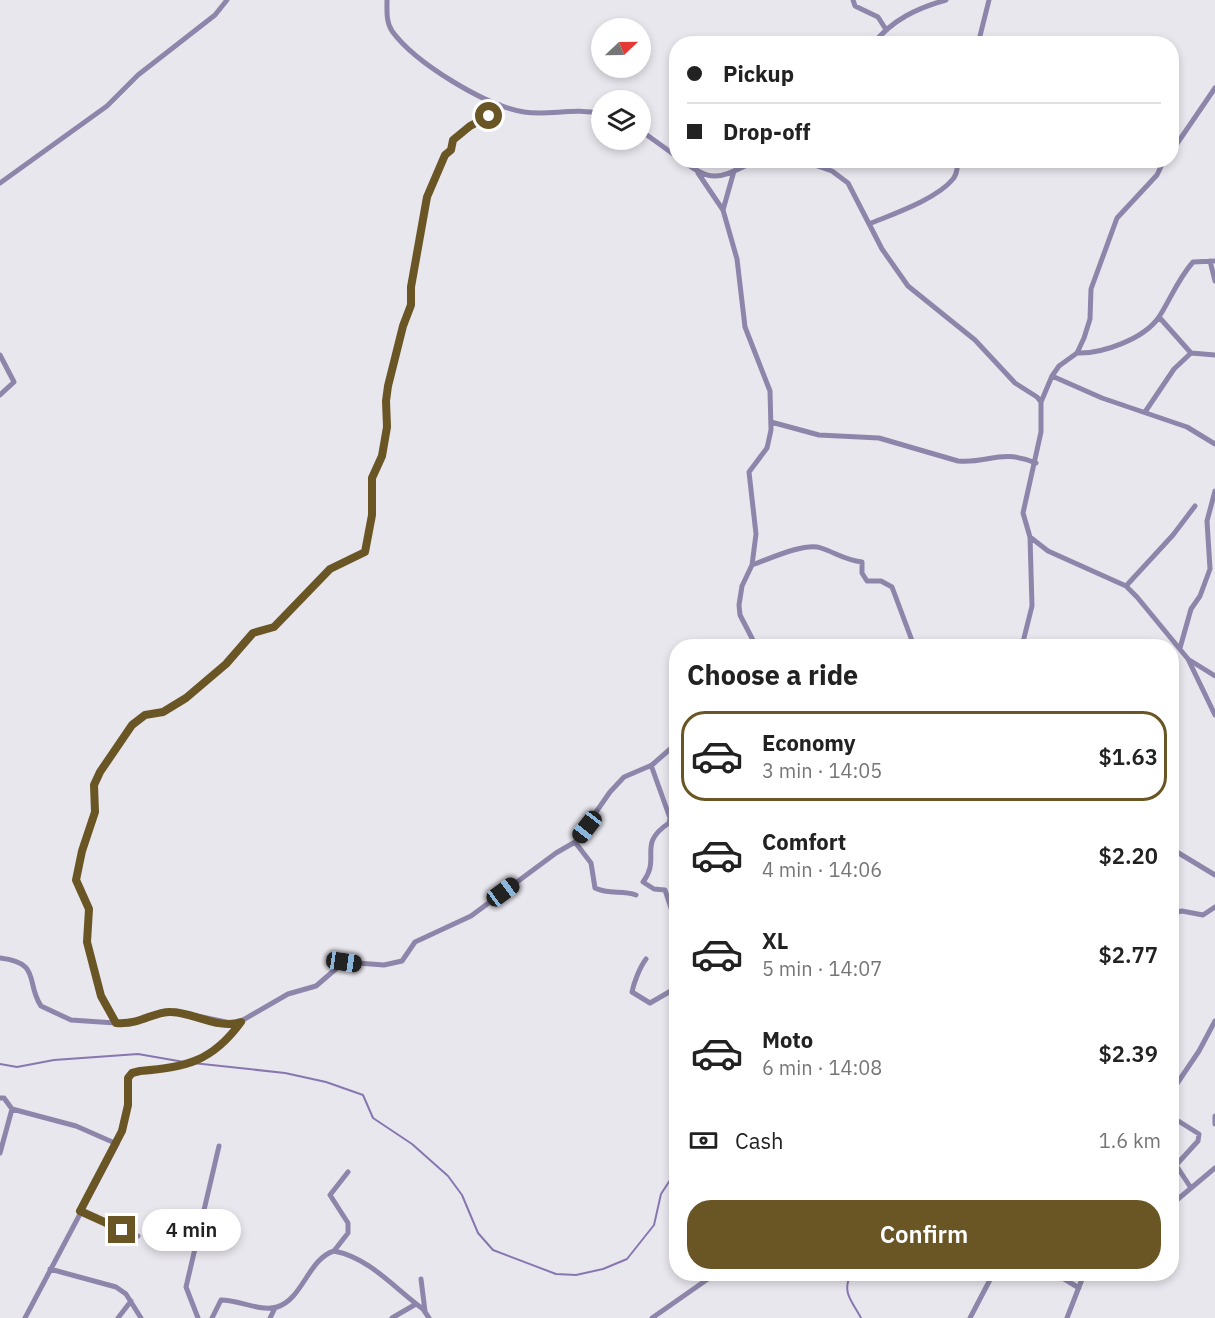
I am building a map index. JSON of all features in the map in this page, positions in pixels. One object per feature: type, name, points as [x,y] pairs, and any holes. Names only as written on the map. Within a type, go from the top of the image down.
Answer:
[{"type":"street","points":[[0,183],[106,106],[138,75],[215,15],[227,0]]},
{"type":"street","points":[[387,0],[389,24],[401,41],[440,71],[500,105],[526,112],[570,109],[591,112]]},
{"type":"street","points":[[853,0],[855,6],[878,17],[885,28]]},
{"type":"street","points":[[879,36],[885,28],[927,5],[946,0]]},
{"type":"street","points":[[980,36],[989,0]]},
{"type":"street","points":[[1179,141],[1215,88]]},
{"type":"street","points":[[116,1023],[101,996],[87,942],[89,909],[76,880],[82,851],[95,812],[94,785],[100,772],[132,725],[145,715],[163,712],[186,698],[226,664],[253,633],[274,627],[330,569],[365,552],[372,515],[372,478],[382,456],[387,427],[386,401],[403,326],[411,305],[411,287],[427,197],[445,155],[451,150],[453,140],[470,126],[489,116],[500,105]]},
{"type":"street","points":[[651,138],[669,151]]},
{"type":"street","points":[[692,168],[698,173],[723,210],[737,259],[745,327],[770,391],[771,422],[767,448],[749,472],[756,517],[752,565],[742,586],[739,605],[740,615],[752,639]]},
{"type":"street","points":[[698,173],[714,177],[741,168]]},
{"type":"street","points":[[823,168],[832,171],[848,183],[882,249],[908,286],[970,334],[1015,383],[1033,392],[1041,402]]},
{"type":"street","points":[[869,224],[921,201],[952,181],[957,168]]},
{"type":"street","points":[[1077,353],[1090,319],[1091,289],[1117,218],[1157,175],[1160,168]]},
{"type":"street","points":[[723,210],[734,171]]},
{"type":"street","points":[[1024,639],[1032,606],[1030,537],[1023,513],[1041,432],[1041,402],[1052,376],[1059,366],[1077,353],[1107,351],[1144,330],[1159,317],[1177,281],[1193,262],[1212,261],[1215,281]]},
{"type":"street","points":[[1159,317],[1191,353],[1215,355]]},
{"type":"street","points":[[1145,412],[1174,369],[1191,353]]},
{"type":"street","points":[[0,354],[14,382],[0,395]]},
{"type":"street","points":[[1052,376],[1102,398],[1187,427],[1214,441]]},
{"type":"street","points":[[771,422],[819,435],[879,438],[958,461],[968,462],[1000,455],[1035,463]]},
{"type":"street","points":[[1215,491],[1207,521],[1210,569],[1200,596],[1191,609],[1180,648],[1188,659],[1215,715]]},
{"type":"street","points":[[1126,586],[1173,535],[1195,506]]},
{"type":"street","points":[[1030,537],[1048,551],[1126,586],[1172,639]]},
{"type":"street","points":[[752,565],[791,551],[819,547],[846,561],[862,562],[862,573],[867,581],[881,581],[892,587],[911,639]]},
{"type":"street","points":[[1188,659],[1215,676]]},
{"type":"street","points":[[0,958],[11,959],[28,969],[34,983],[36,999],[48,1011],[71,1020],[130,1024],[173,1011],[229,1024],[241,1022],[288,994],[316,986],[344,962],[384,965],[402,961],[415,942],[471,916],[556,853],[575,843],[610,792],[624,777],[651,765],[669,750]]},
{"type":"street","points":[[651,765],[669,815]]},
{"type":"street","points":[[669,823],[655,832],[652,839],[651,865],[643,882],[654,889],[666,890],[669,900]]},
{"type":"street","points":[[575,843],[591,863],[595,888],[605,893],[628,892],[636,895]]},
{"type":"street","points":[[1179,853],[1215,875]]},
{"type":"street","points":[[1179,912],[1203,915],[1215,907]]},
{"type":"street","points":[[646,959],[641,966],[640,975],[632,992],[650,1003],[669,993]]},
{"type":"street","points":[[1179,1081],[1199,1051],[1215,1021]]},
{"type":"street","points":[[25,1318],[117,1144],[125,1117],[128,1078],[132,1073],[194,1064],[226,1042],[241,1022]]},
{"type":"street","points":[[0,1098],[4,1098],[12,1109],[76,1126],[117,1144]]},
{"type":"street","points":[[0,1153],[12,1109]]},
{"type":"street","points":[[1215,1116],[1215,1124]]},
{"type":"street","points":[[1179,1122],[1198,1134],[1198,1141],[1179,1162]]},
{"type":"street","points":[[198,1318],[186,1287],[219,1146]]},
{"type":"street","points":[[1179,1167],[1191,1188]]},
{"type":"street","points":[[1179,1198],[1215,1168]]},
{"type":"street","points":[[270,1318],[275,1308],[290,1298],[321,1259],[334,1251],[348,1233],[348,1223],[330,1195],[348,1172]]},
{"type":"street","points":[[80,1211],[138,1236]]},
{"type":"street","points":[[334,1251],[354,1256],[425,1311],[429,1318]]},
{"type":"street","points":[[50,1269],[116,1287],[131,1301],[141,1318]]},
{"type":"street","points":[[421,1279],[425,1311]]},
{"type":"street","points":[[652,1318],[705,1281]]},
{"type":"street","points":[[970,1318],[989,1281]]},
{"type":"street","points":[[1068,1281],[1079,1288]]},
{"type":"street","points":[[1067,1318],[1082,1281]]},
{"type":"street","points":[[212,1318],[221,1300],[275,1308]]},
{"type":"street","points":[[118,1318],[131,1301]]},
{"type":"street","points":[[392,1318],[416,1304]]},
{"type":"waterway","points":[[0,1064],[17,1067],[54,1060],[138,1054],[184,1062]]},
{"type":"waterway","points":[[193,1063],[285,1073],[326,1082],[363,1095],[373,1118],[412,1144],[448,1176],[462,1195],[478,1233],[493,1250],[556,1274],[576,1275],[603,1269],[627,1259],[654,1225],[661,1194],[669,1182]]},
{"type":"waterway","points":[[848,1281],[848,1292],[861,1318]]},
{"type":"route","points":[[122,1230],[80,1211],[122,1131],[128,1105],[128,1078],[132,1073],[140,1071],[194,1064],[226,1042],[241,1022],[229,1024],[173,1011],[130,1024],[116,1023],[101,996],[87,942],[89,909],[76,880],[82,851],[95,812],[94,785],[100,772],[132,725],[145,715],[163,712],[186,698],[226,664],[253,633],[274,627],[330,569],[341,561],[365,552],[372,515],[372,478],[382,456],[387,427],[388,386],[394,372],[403,326],[411,305],[411,287],[417,269],[427,197],[445,155],[451,150],[453,140],[470,126],[489,116]]}]
